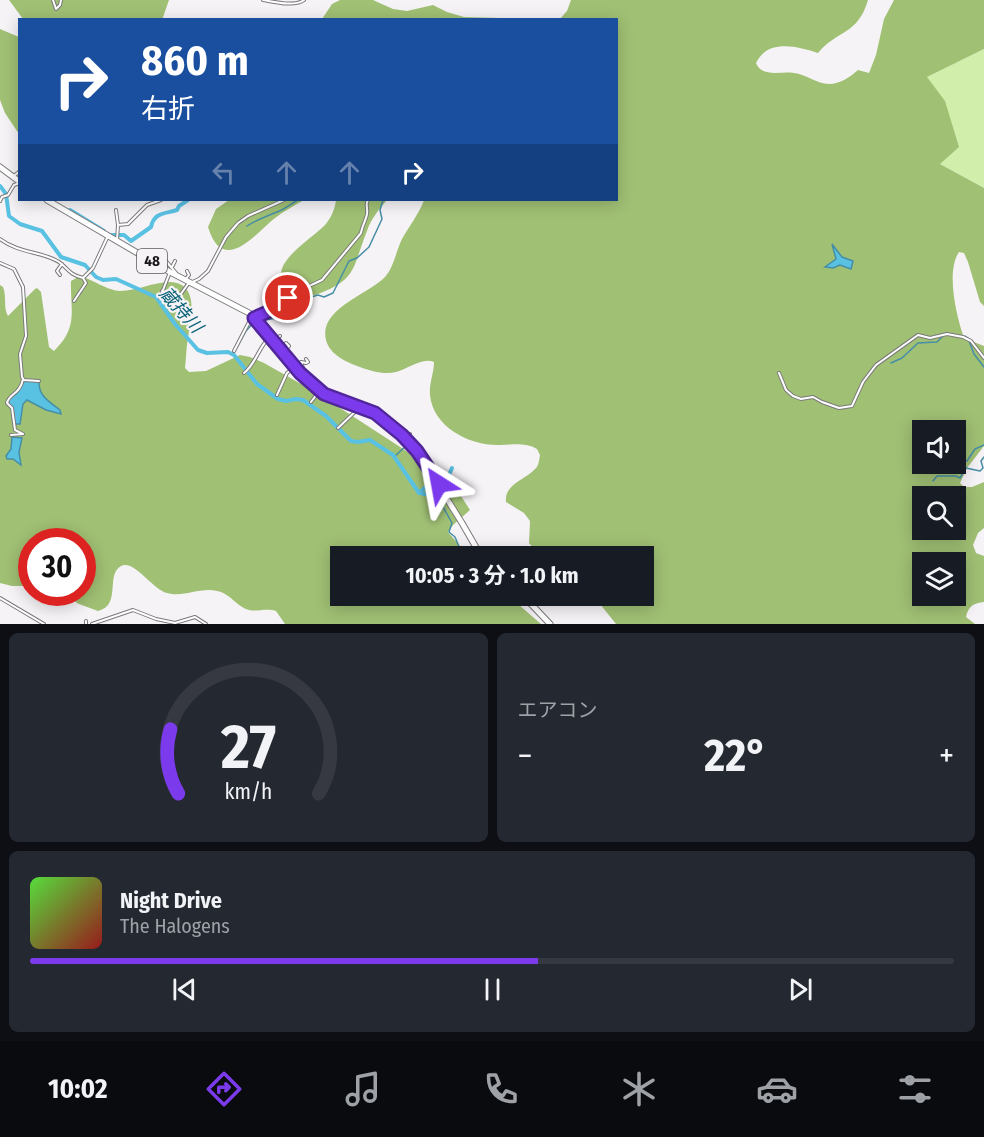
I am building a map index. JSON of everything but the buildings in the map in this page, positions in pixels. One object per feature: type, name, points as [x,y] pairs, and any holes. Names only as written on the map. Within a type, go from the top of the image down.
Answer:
[{"type":"main road","points":[[0,167],[18,182]]},
{"type":"main road","name":"48","points":[[49,201],[108,235],[118,237],[139,253],[171,269],[177,275],[243,309],[256,320],[300,373],[320,390],[333,398],[375,413],[406,435],[436,479],[475,546]]},
{"type":"main road","points":[[531,606],[550,624]]},
{"type":"street","points":[[53,0],[56,9],[60,0]]},
{"type":"street","points":[[263,0],[290,3],[301,3],[304,0]]},
{"type":"street","points":[[13,178],[18,173]]},
{"type":"street","points":[[0,201],[2,197],[8,195],[14,185],[18,184]]},
{"type":"street","points":[[118,225],[128,224],[147,204],[158,201]]},
{"type":"street","points":[[188,281],[200,279],[208,271],[226,237],[238,223],[282,201]]},
{"type":"street","points":[[234,351],[248,324],[279,307],[292,294],[322,280],[361,233],[368,201]]},
{"type":"street","points":[[116,210],[118,237]]},
{"type":"street","points":[[83,278],[96,262],[108,235]]},
{"type":"street","points":[[0,239],[15,249],[55,260],[62,264],[69,273],[83,278],[86,283],[74,301]]},
{"type":"street","points":[[160,298],[176,261]]},
{"type":"street","points":[[0,263],[14,269],[23,287],[26,330],[26,338],[20,354],[23,379],[20,388],[8,399],[7,403],[12,408],[15,430],[23,434],[11,435]]},
{"type":"street","points":[[60,275],[57,271],[62,264]]},
{"type":"street","points":[[162,291],[178,298],[188,281],[187,271]]},
{"type":"street","points":[[779,373],[786,390],[793,396],[801,399],[814,397],[839,408],[848,408],[852,406],[863,382],[876,365],[918,335],[933,338],[947,334],[963,337],[971,341],[984,358]]},
{"type":"street","points":[[244,374],[261,347],[280,336]]},
{"type":"street","points":[[283,353],[289,346],[286,343]]},
{"type":"street","points":[[300,373],[303,368],[301,362],[308,362],[306,359]]},
{"type":"street","points":[[277,395],[294,363]]},
{"type":"street","points":[[23,379],[39,381]]},
{"type":"street","points":[[311,402],[320,390]]},
{"type":"street","points":[[338,428],[353,415],[359,406]]},
{"type":"street","points":[[436,479],[448,485]]},
{"type":"street","points":[[0,598],[44,624]]},
{"type":"street","points":[[92,624],[133,610],[156,619],[177,622],[195,617],[206,624]]},
{"type":"green space","points":[[9,0],[169,0],[163,18],[22,18]]},
{"type":"green space","points":[[340,0],[373,0],[393,9],[407,11],[433,5],[464,17],[502,18],[323,18],[332,4]]},
{"type":"green space","points":[[571,0],[868,0],[859,20],[818,53],[793,47],[776,47],[761,55],[756,63],[762,71],[798,74],[829,84],[845,80],[858,70],[869,73],[876,55],[884,19],[894,0],[984,0],[984,49],[927,77],[945,101],[959,147],[940,164],[984,188],[984,306],[980,302],[964,253],[959,252],[955,260],[953,281],[955,305],[963,335],[966,339],[984,346],[984,446],[966,470],[966,420],[912,420],[912,474],[964,474],[960,483],[963,486],[912,486],[912,540],[966,540],[966,487],[984,482],[984,528],[978,533],[973,545],[976,553],[984,556],[984,602],[972,606],[966,617],[975,624],[616,624],[602,606],[654,606],[654,546],[532,546],[529,543],[530,521],[524,513],[506,502],[506,496],[516,483],[531,473],[539,463],[540,455],[537,449],[523,445],[477,442],[455,433],[446,426],[438,417],[430,395],[434,362],[425,361],[396,372],[382,373],[349,363],[339,357],[328,345],[326,329],[330,319],[347,303],[385,277],[393,264],[402,239],[424,201],[618,201],[618,18],[561,18],[567,11]]},
{"type":"green space","points":[[0,29],[18,37],[18,132],[5,113],[0,100]]},
{"type":"green space","points":[[984,49],[984,188],[940,164],[927,77]]},
{"type":"green space","points":[[228,201],[302,201],[278,215],[249,241],[231,250],[222,249],[214,241],[208,227],[216,209]]},
{"type":"green space","points":[[336,201],[386,201],[371,222],[352,271],[346,278],[339,284],[315,295],[297,291],[288,286],[282,278],[282,270],[293,253],[319,231],[334,210]]},
{"type":"green space","points":[[80,276],[120,291],[164,282],[180,284],[187,290],[192,307],[185,368],[189,372],[206,371],[240,355],[264,363],[317,393],[414,456],[459,493],[470,510],[448,532],[460,546],[330,546],[330,606],[520,606],[541,624],[285,624],[276,611],[249,610],[222,592],[204,590],[179,594],[167,593],[137,570],[126,565],[116,570],[109,603],[98,611],[84,606],[96,606],[96,528],[18,528],[18,586],[0,583],[0,285],[3,287],[8,316],[35,289],[41,292],[49,347],[54,351],[67,334],[72,318],[71,281]]},
{"type":"water","points":[[832,244],[842,257],[853,261],[851,269],[840,265],[833,268],[825,267],[836,259]]},
{"type":"water","points":[[23,381],[39,381],[40,391],[60,410],[61,414],[46,410],[27,400],[23,404],[20,424],[15,424],[13,409],[8,403],[9,399],[17,393]]},
{"type":"water","points":[[12,437],[22,438],[19,452],[21,465],[13,459],[7,459],[6,456],[11,449]]},
{"type":"waterway","name":"蔵持川","points":[[0,186],[6,194],[9,216],[20,224],[42,231],[61,257],[85,265],[96,277],[103,280],[116,279],[156,297],[175,324],[198,350],[207,353],[228,352],[234,355],[257,384],[278,399],[303,400],[326,416],[351,441],[370,440],[393,455],[419,493],[437,496]]},
{"type":"waterway","points":[[111,235],[124,235],[131,241],[151,227],[157,216],[177,210],[186,201]]},
{"type":"waterway","points":[[247,226],[296,201]]},
{"type":"waterway","points":[[260,321],[282,317],[305,299],[318,295],[324,297],[333,293],[349,261],[357,258],[369,247],[382,219],[380,210],[383,201]]},
{"type":"waterway","points":[[70,210],[104,231]]},
{"type":"waterway","points":[[233,354],[246,331],[255,321]]},
{"type":"waterway","points":[[891,363],[902,358],[918,343],[937,342],[943,336]]},
{"type":"waterway","points":[[965,336],[984,367]]},
{"type":"waterway","points":[[394,457],[407,445],[429,476]]},
{"type":"waterway","points":[[966,461],[975,449],[984,445]]},
{"type":"waterway","points":[[933,481],[937,476],[960,478],[966,468],[980,471],[983,468],[981,461],[984,457]]},
{"type":"waterway","points":[[419,493],[437,477],[448,477],[452,468]]},
{"type":"waterway","points":[[433,473],[441,476]]},
{"type":"waterway","points":[[437,496],[452,523],[449,532],[455,537],[459,546]]},
{"type":"route","points":[[288,298],[279,307],[254,318],[300,373],[324,394],[375,413],[402,435],[417,451],[439,484]]}]
